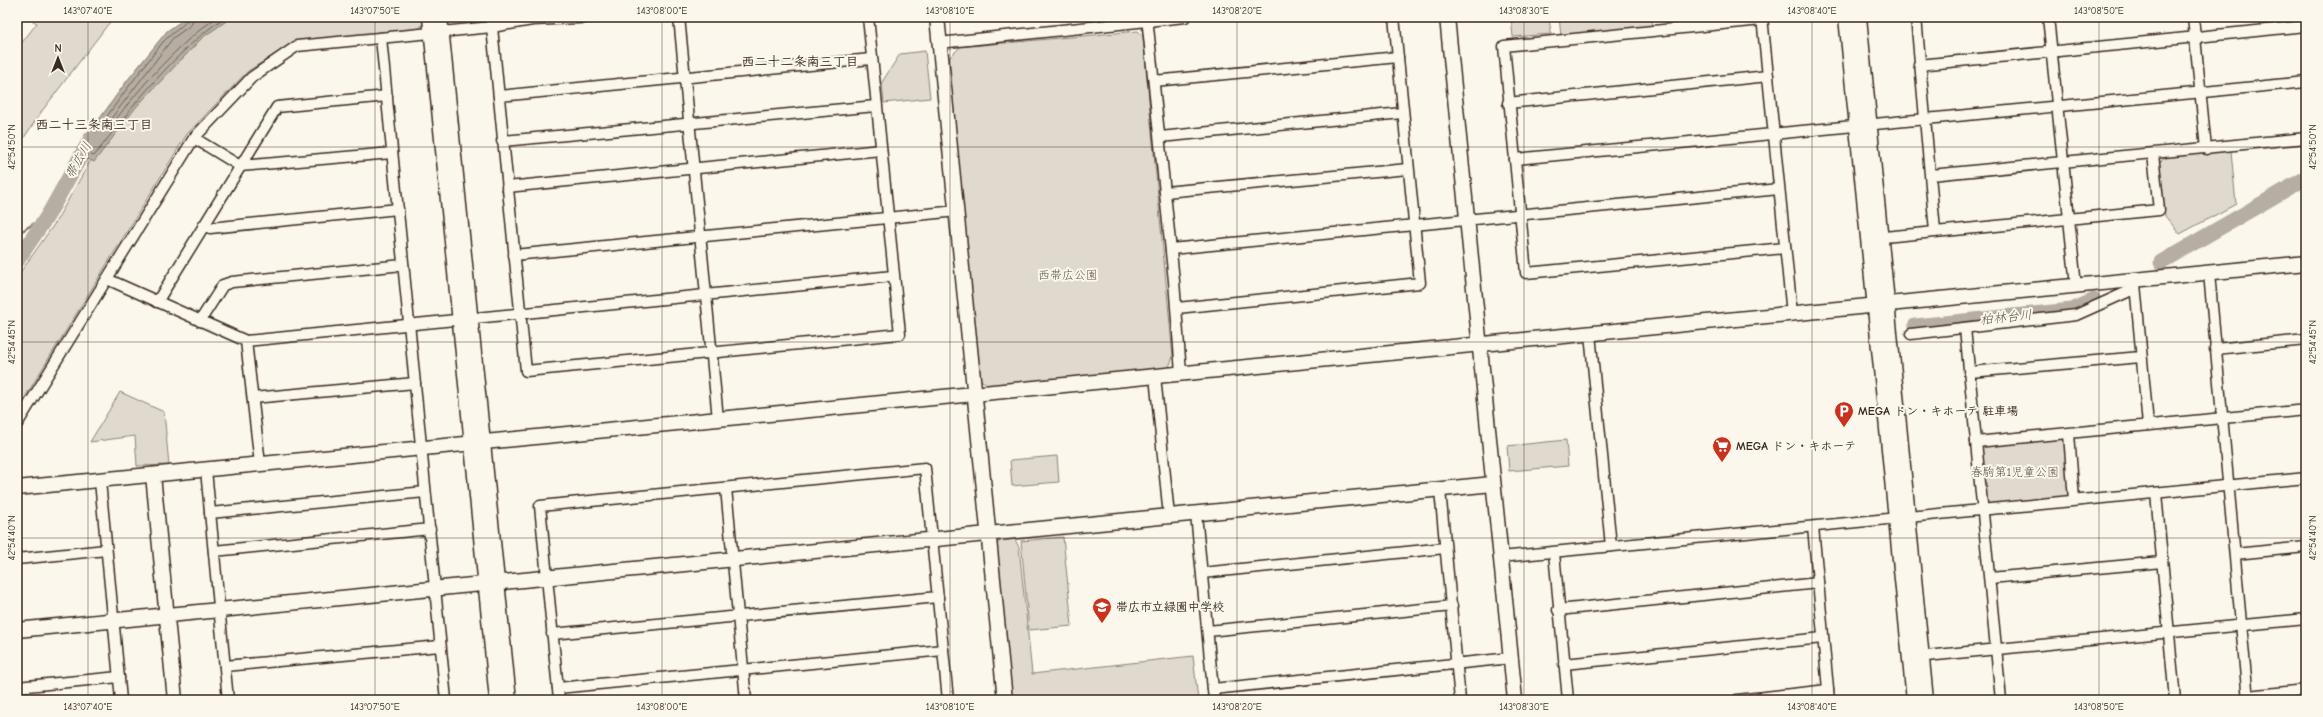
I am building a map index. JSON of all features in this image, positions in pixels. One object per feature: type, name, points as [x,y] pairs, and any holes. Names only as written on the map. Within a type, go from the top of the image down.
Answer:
[{"type":"street","points":[[430,17],[437,32]]},
{"type":"street","points":[[440,17],[437,32],[491,583],[497,700]]},
{"type":"street","points":[[17,424],[194,138],[252,77],[297,46],[437,32],[491,22],[599,17]]},
{"type":"street","points":[[680,17],[718,419]]},
{"type":"street","points":[[491,22],[526,371],[900,334],[871,59],[868,17]]},
{"type":"street","points":[[937,17],[1005,700]]},
{"type":"street","points":[[939,43],[1185,17]]},
{"type":"street","points":[[1176,308],[1420,283],[1402,113],[1394,17]]},
{"type":"street","points":[[1447,17],[1515,700]]},
{"type":"street","points":[[1846,17],[1863,125],[1916,657],[1926,700]]},
{"type":"street","points":[[1859,17],[1863,125]]},
{"type":"street","points":[[1916,17],[1919,65],[1931,175],[1935,231]]},
{"type":"street","points":[[2048,17],[2076,286]]},
{"type":"street","points":[[2193,17],[2206,149]]},
{"type":"street","points":[[1785,248],[1526,273],[1508,102],[1504,46],[1762,18],[1792,314]]},
{"type":"street","points":[[1148,20],[1171,249],[1181,373]]},
{"type":"street","points":[[1919,65],[2051,50],[2306,26]]},
{"type":"street","points":[[381,38],[425,492],[430,529],[440,646],[442,700]]},
{"type":"street","points":[[1154,81],[1398,57]]},
{"type":"street","points":[[499,96],[871,59]]},
{"type":"street","points":[[1508,102],[1768,76]]},
{"type":"street","points":[[1514,158],[1773,132],[2057,108],[2306,82]]},
{"type":"street","points":[[157,302],[276,107],[387,96]]},
{"type":"street","points":[[502,141],[876,106]]},
{"type":"street","points":[[1160,137],[1402,113]]},
{"type":"street","points":[[194,138],[240,166],[392,153]]},
{"type":"street","points":[[1931,175],[2306,138]]},
{"type":"street","points":[[507,187],[881,150]]},
{"type":"street","points":[[1875,238],[2159,210],[2153,154]]},
{"type":"street","points":[[1165,192],[1408,169]]},
{"type":"street","points":[[1171,249],[1779,189]]},
{"type":"street","points":[[204,225],[210,228],[398,209]]},
{"type":"street","points":[[514,255],[957,211]]},
{"type":"street","points":[[17,488],[2076,286],[2135,285],[2209,273],[2306,263]]},
{"type":"street","points":[[200,322],[223,285],[232,282],[403,266]]},
{"type":"street","points":[[2209,273],[2248,698],[2306,690]]},
{"type":"street","points":[[107,279],[200,322],[246,341],[893,276]]},
{"type":"street","points":[[1911,334],[2083,314],[2135,285]]},
{"type":"street","points":[[2135,285],[2148,426]]},
{"type":"street","points":[[1965,328],[2002,700]]},
{"type":"street","points":[[1590,334],[1611,546]]},
{"type":"street","points":[[2215,349],[2306,340]]},
{"type":"street","points":[[246,341],[260,464]]},
{"type":"street","points":[[1970,372],[2141,357]]},
{"type":"street","points":[[1155,376],[1169,516]]},
{"type":"street","points":[[253,398],[415,383]]},
{"type":"street","points":[[1976,442],[2306,410]]},
{"type":"street","points":[[2068,434],[2074,500]]},
{"type":"street","points":[[559,700],[540,506],[925,468],[948,700]]},
{"type":"street","points":[[206,470],[228,700]]},
{"type":"street","points":[[152,475],[175,700]]},
{"type":"street","points":[[1501,557],[2306,478]]},
{"type":"street","points":[[100,480],[121,700]]},
{"type":"street","points":[[17,630],[1493,484]]},
{"type":"street","points":[[726,488],[746,700]]},
{"type":"street","points":[[1440,490],[1460,700]]},
{"type":"street","points":[[210,513],[425,492]]},
{"type":"street","points":[[2156,493],[2175,700]]},
{"type":"street","points":[[1196,514],[1214,700]]},
{"type":"street","points":[[1737,700],[1829,695],[1812,527]]},
{"type":"street","points":[[214,551],[430,529]]},
{"type":"street","points":[[2235,554],[2306,547]]},
{"type":"street","points":[[1202,573],[1445,548]]},
{"type":"street","points":[[17,559],[106,550]]},
{"type":"street","points":[[1554,553],[1558,610],[1568,700]]},
{"type":"street","points":[[1990,578],[2162,562]]},
{"type":"street","points":[[491,583],[509,700]]},
{"type":"street","points":[[1558,610],[1818,583]]},
{"type":"street","points":[[552,634],[938,597]]},
{"type":"street","points":[[1208,631],[1452,606]]},
{"type":"street","points":[[1916,657],[2306,619]]},
{"type":"street","points":[[1564,664],[1823,638]]},
{"type":"street","points":[[225,666],[440,646]]},
{"type":"street","points":[[558,688],[943,650]]},
{"type":"street","points":[[1914,700],[1916,657]]},
{"type":"street","points":[[1213,689],[1511,658]]},
{"type":"street","points":[[17,687],[119,677]]},
{"type":"green space","points":[[17,17],[116,17],[109,23],[42,111],[17,148],[17,49],[37,23],[29,19],[17,21]]},
{"type":"green space","points":[[222,17],[423,17],[424,22],[419,29],[297,41],[248,71],[187,134],[17,410],[17,277],[55,223],[100,144]]},
{"type":"green space","points":[[1511,17],[1549,17],[1551,34],[1513,37]]},
{"type":"green space","points":[[1559,17],[1652,17],[1653,27],[1561,36]]},
{"type":"green space","name":"西帯広公園","points":[[1138,31],[1143,36],[1173,357],[1169,367],[990,386],[979,379],[949,58],[960,47]]},
{"type":"green space","points":[[925,51],[930,98],[884,103],[882,82],[900,54]]},
{"type":"green space","points":[[2231,151],[2236,204],[2180,234],[2165,216],[2159,163],[2165,157]]},
{"type":"green space","points":[[120,392],[164,412],[169,465],[137,466],[135,436],[90,442]]},
{"type":"green space","name":"春駒第1児童公園","points":[[2066,438],[2070,492],[2069,498],[1989,505],[1986,503],[1981,444]]},
{"type":"green space","points":[[1566,440],[1568,466],[1509,471],[1507,446]]},
{"type":"green space","points":[[1057,456],[1059,482],[1012,486],[1010,460]]},
{"type":"green space","points":[[1063,537],[1072,626],[1029,630],[1021,541]]},
{"type":"green space","points":[[1014,538],[1019,547],[1032,674],[1193,656],[1198,700],[1010,700],[994,548],[1001,540]]},
{"type":"water","points":[[187,17],[232,17],[202,38],[137,106],[94,162],[75,153],[126,82],[167,31]]},
{"type":"waterway","name":"帯広川","points":[[17,261],[48,215],[91,138]]},
{"type":"waterway","name":"柏林台川","points":[[2161,262],[2306,178]]},
{"type":"waterway","points":[[17,234],[48,215]]},
{"type":"waterway","name":"柏林台川","points":[[1915,326],[2072,310],[2094,300]]},
{"type":"place","name":"MEGA ドン・キホーテ 駐車場","points":[[1844,428]]},
{"type":"place","name":"MEGA ドン・キホーテ","points":[[1722,463]]},
{"type":"place","name":"帯広市立緑園中学校","points":[[1102,624]]},
{"type":"district","name":"西二十二条南三丁目","points":[[800,61]]},
{"type":"district","name":"西二十三条南三丁目","points":[[94,124]]}]
